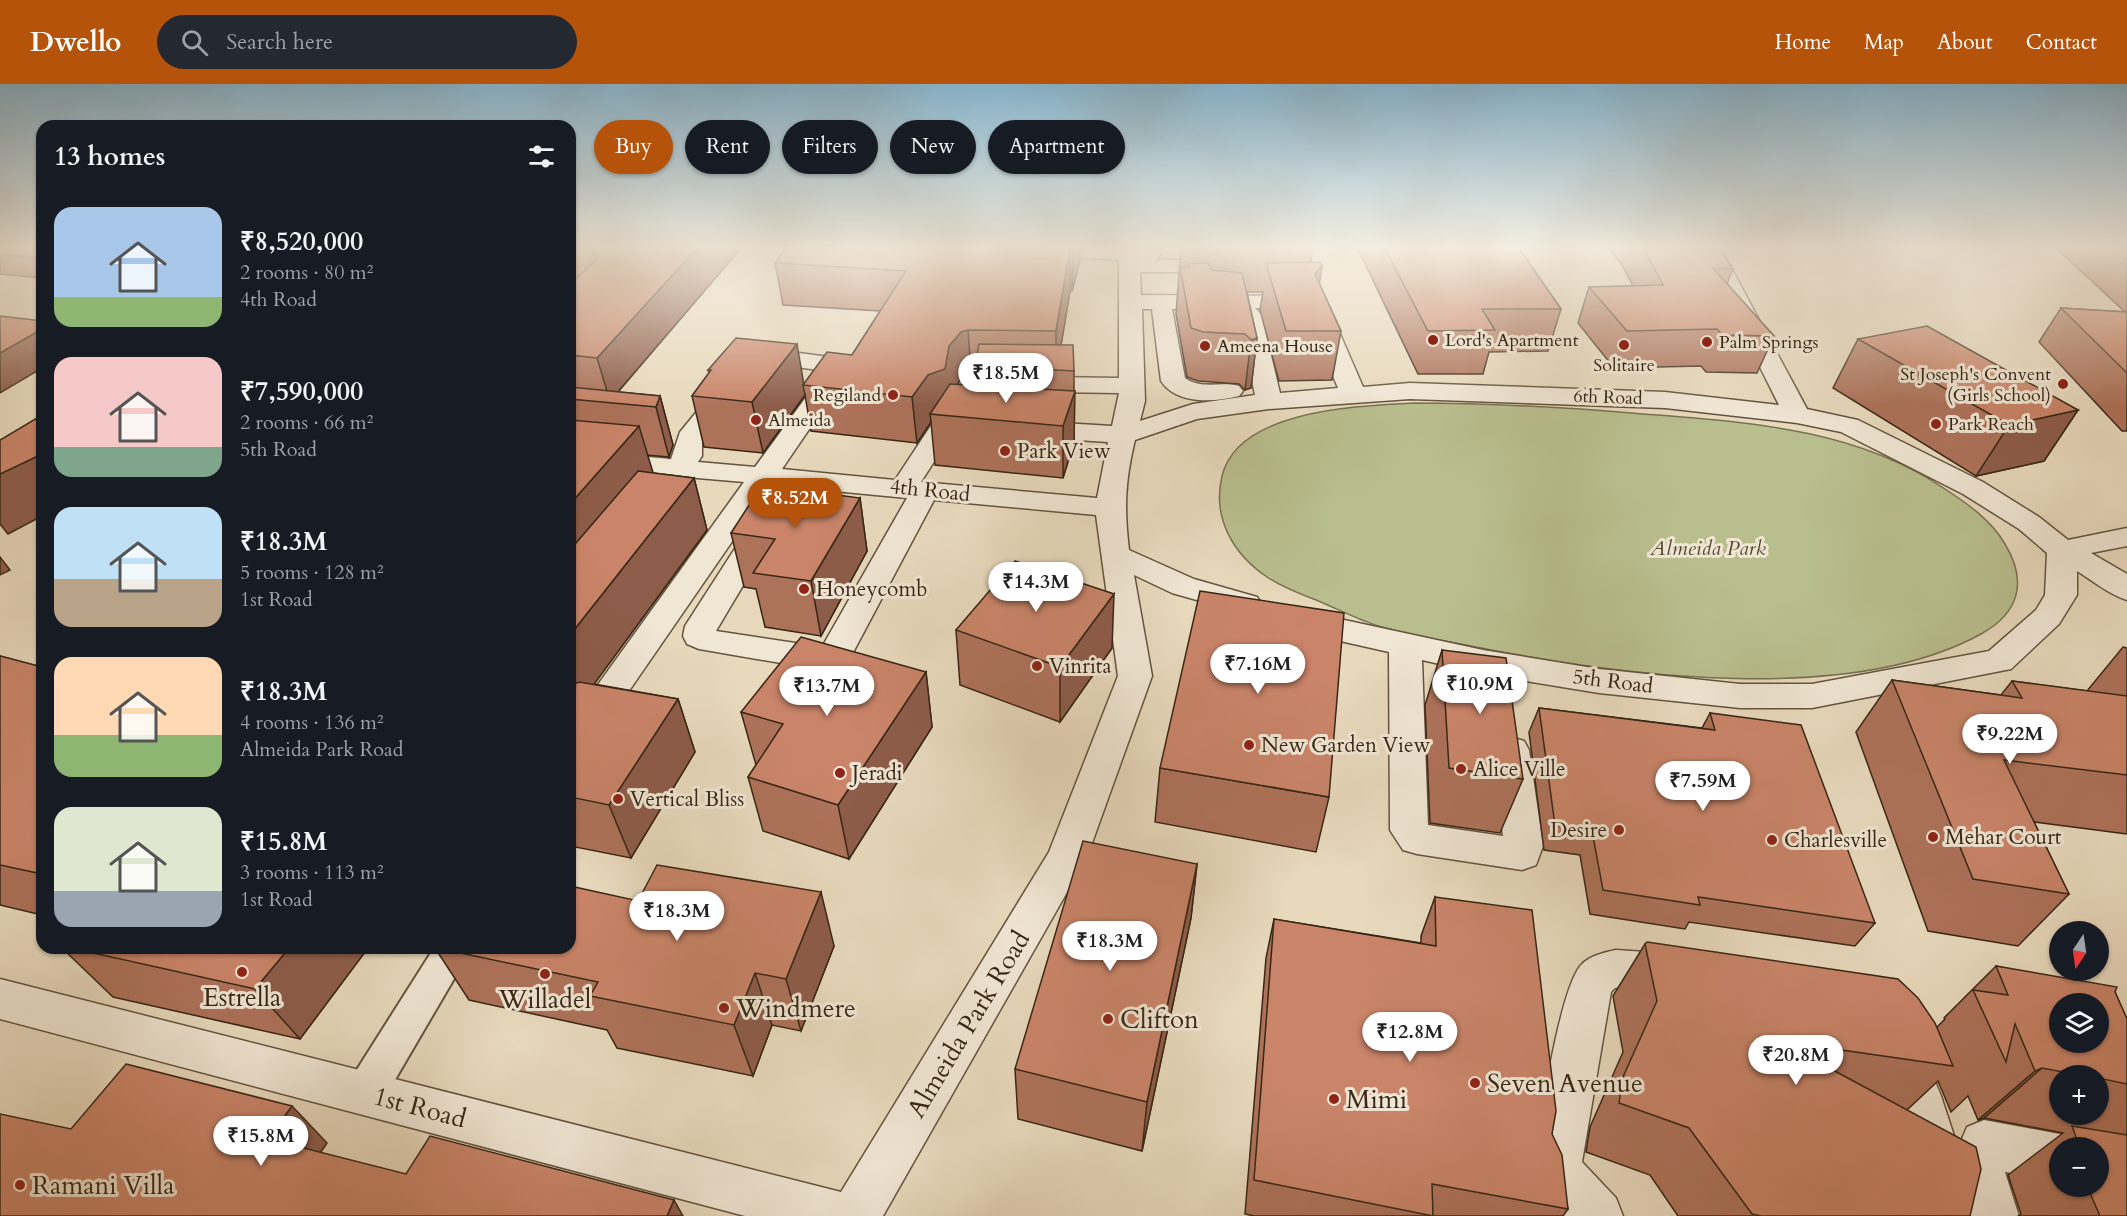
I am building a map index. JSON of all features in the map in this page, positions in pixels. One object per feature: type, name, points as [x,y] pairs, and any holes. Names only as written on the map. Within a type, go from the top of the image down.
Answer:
[{"type":"street","points":[[1115,555],[1110,508],[1115,468],[1132,401],[1130,300]]},
{"type":"street","points":[[1170,300],[1173,381],[1176,385],[1202,393],[1273,393]]},
{"type":"street","points":[[1130,307],[1321,300]]},
{"type":"street","points":[[1737,300],[1797,415]]},
{"type":"street","points":[[1169,307],[1248,312],[1273,393]]},
{"type":"street","points":[[1322,320],[1351,388]]},
{"type":"street","points":[[1260,329],[1273,393]]},
{"type":"street","points":[[674,514],[637,519],[684,460],[689,438],[756,357],[837,365],[837,371],[776,471],[711,511]]},
{"type":"street","points":[[1125,428],[997,423],[962,419],[967,387],[970,383],[1132,386]]},
{"type":"street","points":[[1079,385],[1080,421]]},
{"type":"street","name":"6th Road","points":[[1125,428],[1273,393],[1351,388],[1653,399],[1797,415],[1849,426],[1973,488],[2029,523],[2062,550],[2120,583],[2127,590]]},
{"type":"street","points":[[776,471],[775,526],[700,626],[698,632],[703,639],[821,659],[830,658],[836,654],[898,541],[914,489],[943,428],[949,424],[1080,421],[1125,428]]},
{"type":"street","name":"4th Road","points":[[576,458],[684,460],[717,470],[776,471],[914,489],[1110,508]]},
{"type":"street","points":[[684,460],[776,471]]},
{"type":"street","points":[[576,728],[582,729],[588,724],[711,511],[717,470]]},
{"type":"street","points":[[864,537],[898,541]]},
{"type":"street","points":[[2062,550],[2127,537]]},
{"type":"street","name":"5th Road","points":[[1115,555],[1183,586],[1308,624],[1405,646],[1500,665],[1599,681],[1740,696],[1812,696],[1999,661],[2048,617],[2061,595],[2062,550]]},
{"type":"street","name":"Almeida Park Road","points":[[855,1216],[1067,857],[1135,676],[1115,555]]},
{"type":"street","points":[[1405,646],[1422,689],[1409,830],[1417,839],[1522,854],[1524,846],[1500,665]]},
{"type":"street","points":[[1598,1216],[1557,1170],[1584,1010],[1591,988],[1598,976],[1620,968],[1713,981]]},
{"type":"street","name":"1st Road","points":[[0,999],[839,1216]]},
{"type":"street","points":[[1883,1026],[1902,1054],[1918,1092],[1934,1145],[1951,1216]]},
{"type":"street","points":[[1994,1216],[1977,1160],[1984,1144],[2049,1156]]},
{"type":"lane","points":[[365,1093],[450,954]]},
{"type":"green space","name":"Almeida Park","points":[[1414,403],[1550,407],[1754,424],[1834,440],[1872,452],[1909,468],[1945,489],[1986,520],[1999,535],[2012,558],[2018,584],[2016,595],[2004,616],[1981,634],[1928,656],[1868,670],[1803,677],[1736,678],[1668,675],[1538,658],[1388,629],[1285,587],[1267,577],[1244,557],[1228,534],[1220,506],[1220,491],[1222,476],[1233,454],[1251,437],[1276,424],[1304,416],[1363,406]]},
{"type":"building","points":[[576,300],[650,300],[597,358],[576,356]]},
{"type":"building","points":[[887,300],[1061,300],[1056,331],[968,330],[961,332],[949,346],[945,369],[928,375],[912,397],[803,385],[827,352],[852,355]]},
{"type":"building","points":[[1186,300],[1248,300],[1257,338],[1251,340],[1245,334],[1203,332],[1191,328]]},
{"type":"building","points":[[1277,300],[1327,300],[1341,331],[1286,331]]},
{"type":"building","points":[[1412,300],[1555,300],[1561,309],[1482,309],[1495,330],[1428,331]]},
{"type":"building","points":[[1600,300],[1742,300],[1774,336],[1722,335],[1717,329],[1627,331]]},
{"type":"building","points":[[2061,308],[2127,312],[2127,373]]},
{"type":"building","points":[[0,316],[36,320],[36,332],[0,353]]},
{"type":"building","points":[[1927,326],[2078,410],[2009,425],[1858,339]]},
{"type":"building","points":[[736,338],[797,344],[752,402],[692,396],[711,370],[708,370]]},
{"type":"building","points":[[979,344],[1073,345],[1074,371],[1000,367],[995,362],[976,360]]},
{"type":"building","points":[[950,384],[1075,391],[1063,426],[930,414]]},
{"type":"building","points":[[576,388],[660,396],[656,407],[576,400]]},
{"type":"building","points":[[36,419],[36,457],[0,474],[0,440]]},
{"type":"building","points":[[576,421],[639,426],[576,497]]},
{"type":"building","points":[[638,471],[694,478],[576,627],[576,543]]},
{"type":"building","points":[[762,485],[860,498],[811,581],[753,573],[775,539],[731,533]]},
{"type":"building","points":[[1015,561],[1114,594],[1060,667],[956,630]]},
{"type":"building","name":"New Garden View","points":[[1200,591],[1344,613],[1329,797],[1160,768]]},
{"type":"building","points":[[801,637],[926,672],[838,805],[748,777],[783,724],[741,712]]},
{"type":"building","points":[[1442,650],[1506,658],[1523,779],[1449,768]]},
{"type":"building","points":[[0,656],[36,665],[36,873],[0,865]]},
{"type":"building","points":[[1892,680],[2022,698],[2012,681],[2127,696],[2127,775],[2004,760],[2069,894],[1973,879]]},
{"type":"building","points":[[576,683],[678,699],[609,805],[576,798]]},
{"type":"building","points":[[1539,708],[1715,730],[1710,713],[1801,725],[1875,923],[1698,897],[1700,905],[1603,890],[1592,831],[1555,825]]},
{"type":"building","name":"Clifton","points":[[1083,841],[1197,864],[1147,1102],[1015,1069]]},
{"type":"building","points":[[657,865],[821,892],[786,979],[755,973],[734,1025],[590,996],[598,982],[465,954],[576,954],[576,887],[638,901]]},
{"type":"building","points":[[1435,897],[1532,910],[1556,1111],[1552,1134],[1562,1155],[1568,1209],[1432,1184],[1433,1216],[1254,1180],[1274,919],[1436,946]]},
{"type":"building","points":[[1647,942],[1898,979],[1918,998],[1935,1023],[1953,1066],[1779,1041],[1976,1147],[1981,1169],[1970,1216],[1761,1216],[1752,1214],[1689,1128],[1619,1103],[1623,1077],[1657,1001],[1645,944]]},
{"type":"building","points":[[98,954],[284,954],[255,989]]},
{"type":"building","points":[[1996,966],[2049,975],[2049,981],[2082,981],[2117,987],[2115,992],[2127,1019],[2127,1084],[2109,1080],[2109,1065],[2049,1065],[2049,1069],[2042,1068],[2035,1071],[2015,1024],[2006,1062],[1973,990],[2008,995]]},
{"type":"building","points":[[126,1064],[292,1106],[268,1139],[406,1174],[430,1136],[674,1200],[667,1216],[0,1216],[0,1114],[71,1129]]},
{"type":"building","points":[[2072,1126],[2127,1135],[2127,1216],[2100,1216],[2092,1197],[2109,1197],[2109,1137],[2076,1137]]},
{"type":"place","name":"Lord's Apartment","points":[[1433,340]]},
{"type":"place","name":"Palm Springs","points":[[1707,342]]},
{"type":"place","name":"Solitaire","points":[[1624,345]]},
{"type":"place","name":"Ameena House","points":[[1205,346]]},
{"type":"place","name":"St Joseph's Convent (Girls School)","points":[[2063,384]]},
{"type":"place","name":"Regiland","points":[[893,395]]},
{"type":"place","name":"Almeida","points":[[756,420]]},
{"type":"place","name":"Park Reach","points":[[1936,424]]},
{"type":"place","name":"Park View","points":[[1005,451]]},
{"type":"place","name":"Honeycomb","points":[[804,589]]},
{"type":"place","name":"Vinrita","points":[[1037,666]]},
{"type":"place","name":"New Garden View","points":[[1249,745]]},
{"type":"place","name":"Alice Ville","points":[[1461,769]]},
{"type":"place","name":"Jeradi","points":[[840,773]]},
{"type":"place","name":"Vertical Bliss","points":[[618,799]]},
{"type":"place","name":"Desire","points":[[1619,830]]},
{"type":"place","name":"Mehar Court","points":[[1933,837]]},
{"type":"place","name":"Charlesville","points":[[1772,840]]},
{"type":"place","name":"Estrella","points":[[242,972]]},
{"type":"place","name":"Willadel","points":[[545,974]]},
{"type":"place","name":"Windmere","points":[[724,1008]]},
{"type":"place","name":"Clifton","points":[[1108,1019]]},
{"type":"place","name":"Seven Avenue","points":[[1475,1083]]},
{"type":"place","name":"Mimi","points":[[1334,1099]]},
{"type":"place","name":"Ramani Villa","points":[[20,1185]]}]
